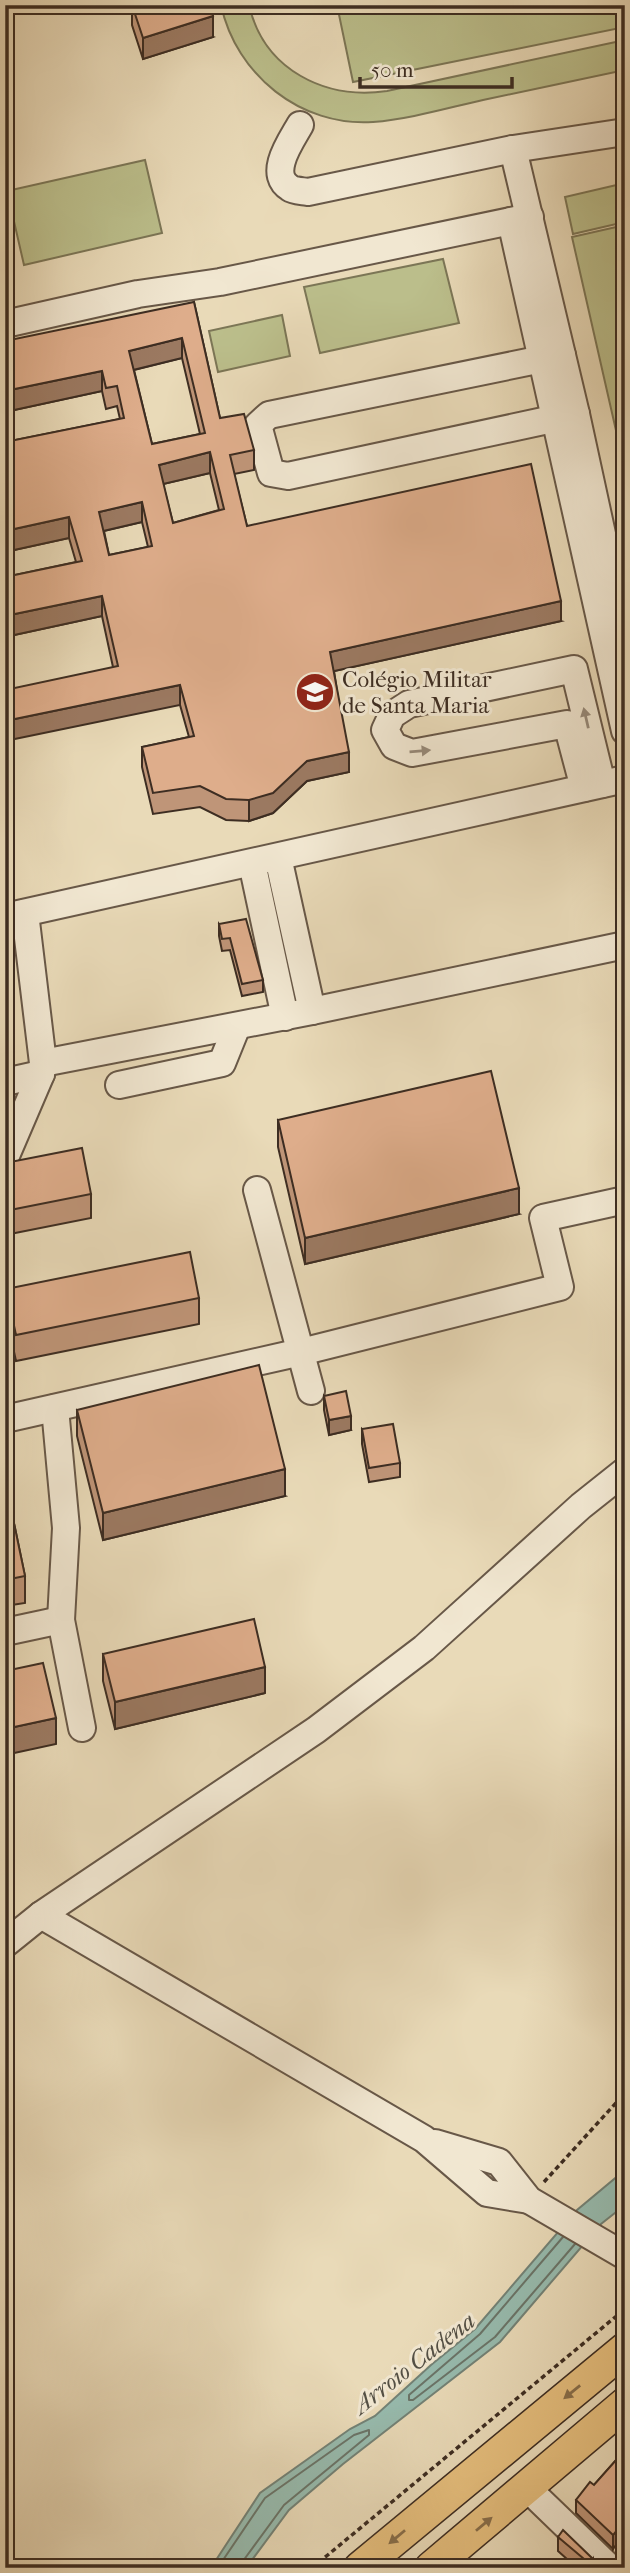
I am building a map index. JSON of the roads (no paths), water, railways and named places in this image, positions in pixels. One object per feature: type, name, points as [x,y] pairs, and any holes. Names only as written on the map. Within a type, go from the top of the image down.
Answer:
[{"type":"main road","points":[[360,2568],[625,2349]]},
{"type":"main road","points":[[431,2568],[625,2404]]},
{"type":"street","points":[[300,125],[280,159],[283,180],[291,189],[307,192],[513,149],[625,132]]},
{"type":"street","points":[[513,149],[520,219],[566,416],[625,640]]},
{"type":"street","points":[[5,324],[138,294],[220,282],[520,219]]},
{"type":"street","points":[[552,356],[269,415],[258,425],[271,473],[288,476],[566,416]]},
{"type":"street","points":[[566,416],[625,731]]},
{"type":"street","points":[[574,669],[604,784],[567,724],[412,753],[394,746],[386,730],[392,715],[409,704],[574,669]]},
{"type":"street","points":[[13,1161],[14,1117],[42,1068],[15,915],[604,784]]},
{"type":"street","points":[[278,857],[312,1011]]},
{"type":"street","points":[[253,863],[285,1017]]},
{"type":"street","points":[[5,1082],[42,1068],[625,945]]},
{"type":"street","points":[[119,1085],[222,1063],[237,1026]]},
{"type":"street","points":[[257,1190],[311,1391]]},
{"type":"street","points":[[5,1419],[301,1352],[559,1287],[543,1218],[625,1200]]},
{"type":"street","points":[[55,1408],[66,1528],[61,1620],[82,1728]]},
{"type":"street","points":[[5,1944],[41,1916],[316,1730],[424,1648],[581,1506],[625,1471]]},
{"type":"street","points":[[5,1632],[61,1620]]},
{"type":"street","points":[[41,1916],[424,2139],[499,2162],[538,2206],[625,2256]]},
{"type":"street","points":[[527,2488],[610,2568]]},
{"type":"water","name":"Arroio Cadena","points":[[625,2170],[625,2205],[601,2224],[500,2342],[343,2464],[289,2510],[246,2568],[202,2568],[216,2560],[260,2493],[350,2429],[375,2416],[475,2329],[577,2210]]},
{"type":"place","name":"Colégio Militar de Santa Maria","points":[[315,692]]}]
